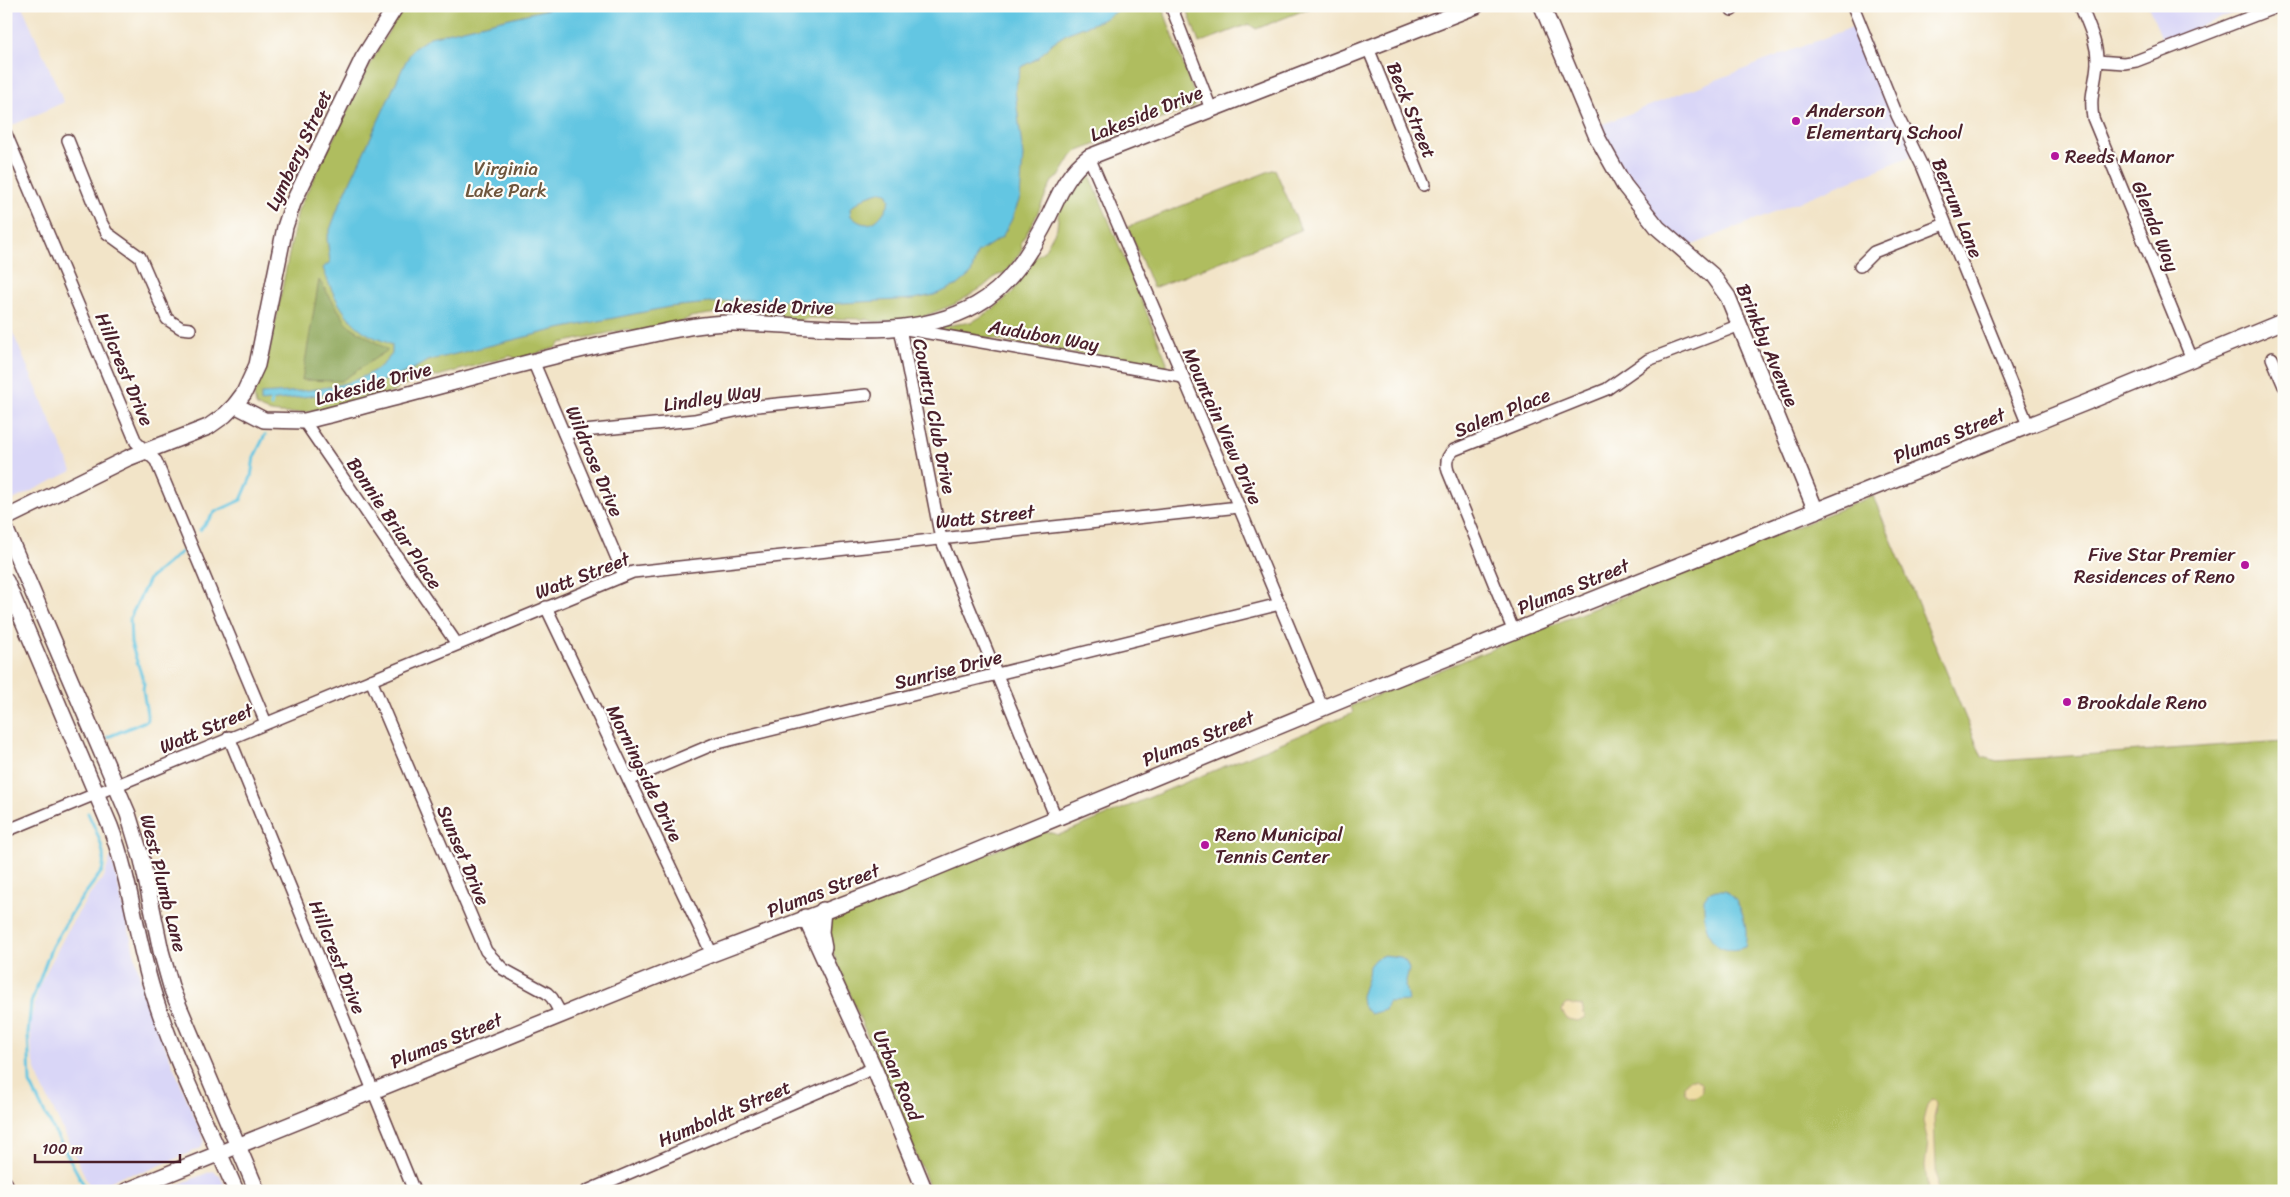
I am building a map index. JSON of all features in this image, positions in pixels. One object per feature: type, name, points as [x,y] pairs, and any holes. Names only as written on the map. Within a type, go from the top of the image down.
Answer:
[{"type":"main road","name":"Lymbery Street","points":[[235,406],[244,394],[257,365],[285,227],[292,203],[363,58],[396,6]]},
{"type":"main road","name":"Lakeside Drive","points":[[235,406],[264,420],[304,421],[594,346],[708,324],[900,328],[957,314],[978,304],[1001,286],[1033,245],[1067,180],[1079,164],[1089,157],[1476,6]]},
{"type":"main road","name":"Brinkby Avenue","points":[[1542,6],[1586,112],[1611,164],[1639,206],[1658,228],[1720,285],[1728,297],[1816,511]]},
{"type":"main road","name":"Plumas Street","points":[[126,1191],[561,1014],[805,917],[899,882],[2284,321]]},
{"type":"main road","points":[[6,518],[145,450],[208,427],[235,406]]},
{"type":"main road","name":"West Plumb Lane","points":[[6,530],[116,785],[136,838],[161,951],[172,990],[257,1191]]},
{"type":"main road","name":"West Plumb Lane","points":[[6,581],[97,793],[123,864],[141,950],[154,996],[177,1057],[236,1191]]},
{"type":"main road","name":"Urban Road","points":[[823,910],[822,937],[833,976],[874,1068],[925,1191]]},
{"type":"main road","name":"Urban Road","points":[[805,917],[826,966],[833,976]]},
{"type":"street","points":[[1171,6],[1211,109]]},
{"type":"street","name":"Berrum Lane","points":[[1853,6],[1897,115],[1924,168],[1945,224],[2028,425]]},
{"type":"street","points":[[2081,6],[2094,38],[2097,61],[2124,63],[2136,61],[2280,6]]},
{"type":"street","name":"Beck Street","points":[[1368,48],[1424,185]]},
{"type":"street","name":"Glenda Way","points":[[2097,61],[2091,106],[2093,118],[2192,359]]},
{"type":"street","name":"Hillcrest Drive","points":[[6,134],[136,441],[156,461],[266,722]]},
{"type":"street","points":[[68,140],[107,233],[140,257],[166,319],[181,328],[190,329]]},
{"type":"street","name":"Mountain View Drive","points":[[1089,157],[1239,507],[1323,709]]},
{"type":"street","points":[[1860,266],[1874,252],[1945,224]]},
{"type":"street","name":"Salem Place","points":[[1514,632],[1448,471],[1447,460],[1449,454],[1454,450],[1607,389],[1648,360],[1740,325]]},
{"type":"street","name":"Audubon Way","points":[[900,328],[1182,377]]},
{"type":"street","name":"Country Club Drive","points":[[900,328],[941,539],[1056,818]]},
{"type":"street","points":[[2272,358],[2284,386]]},
{"type":"street","name":"Wildrose Drive","points":[[534,361],[624,575]]},
{"type":"street","name":"Lindley Way","points":[[564,434],[694,420],[758,406],[866,395]]},
{"type":"street","name":"Bonnie Briar Place","points":[[304,421],[458,644]]},
{"type":"street","name":"Watt Street","points":[[6,831],[229,737],[624,575],[642,571],[1239,507]]},
{"type":"street","name":"Sunrise Drive","points":[[629,780],[714,744],[1280,604]]},
{"type":"street","name":"Morningside Drive","points":[[546,607],[712,954]]},
{"type":"street","name":"Sunset Drive","points":[[371,680],[486,951],[503,969],[547,993],[561,1014]]},
{"type":"street","name":"Hillcrest Drive","points":[[229,737],[414,1191]]},
{"type":"street","name":"Humboldt Street","points":[[587,1191],[601,1188],[874,1068]]},
{"type":"street","points":[[6,1182],[10,1191]]},
{"type":"shaded area","points":[[6,6],[22,6],[64,102],[11,126],[6,115]]},
{"type":"shaded area","points":[[2148,6],[2251,6],[2163,41]]},
{"type":"shaded area","points":[[1860,24],[1916,154],[1683,249],[1658,229],[1595,127]]},
{"type":"shaded area","points":[[6,317],[72,471],[7,503],[6,502]]},
{"type":"shaded area","points":[[111,855],[145,998],[204,1140],[201,1148],[144,1172],[123,1175],[92,1191],[40,1082],[32,1056],[30,1022],[40,984],[70,926],[91,893],[104,877]]},
{"type":"shaded area","points":[[212,1171],[220,1175],[227,1191],[162,1191]]},
{"type":"green space","name":"Virginia Lake Park","points":[[407,6],[1162,6],[1197,102],[1193,107],[1076,152],[1059,177],[1052,181],[1035,219],[1021,242],[1022,250],[1005,273],[996,276],[983,287],[955,304],[925,316],[875,322],[866,319],[809,318],[798,321],[752,318],[747,315],[731,313],[691,317],[679,323],[661,328],[634,332],[628,329],[560,343],[556,348],[518,359],[510,356],[398,387],[397,391],[346,405],[302,412],[283,413],[267,411],[256,405],[254,395],[267,363],[298,210],[372,61],[394,22]]},
{"type":"green space","points":[[1186,6],[1315,6],[1256,29],[1249,24],[1199,43]]},
{"type":"green space","points":[[1275,169],[1301,230],[1153,288],[1128,227]]},
{"type":"green space","points":[[1084,172],[1090,175],[1167,362],[1166,367],[1163,369],[930,328],[972,322],[992,310],[1012,293],[1019,283],[1022,273],[1035,257],[1044,251],[1057,228],[1059,208],[1080,173]]},
{"type":"green space","points":[[319,280],[348,325],[388,350],[341,381],[302,380]]},
{"type":"green space","points":[[1873,496],[1982,757],[1997,761],[2284,741],[2284,1191],[931,1191],[820,921],[1044,831],[1059,835],[1353,713],[1351,706]]},
{"type":"sand","points":[[1567,1004],[1582,1006],[1585,1017],[1578,1021],[1567,1019],[1562,1011]]},
{"type":"sand","points":[[1689,1079],[1697,1079],[1702,1084],[1700,1095],[1689,1097],[1684,1092],[1684,1084]]},
{"type":"sand","points":[[1932,1099],[1936,1100],[1937,1104],[1934,1118],[1937,1191],[1928,1191],[1925,1166],[1928,1142],[1923,1121],[1927,1105]]},
{"type":"water","name":"Virginia Lake Park","points":[[560,6],[725,6],[743,11],[765,6],[1125,6],[1102,20],[1068,33],[1052,43],[1038,58],[1021,67],[1015,90],[1023,156],[1020,198],[1002,237],[977,253],[971,274],[958,285],[934,295],[914,299],[826,304],[800,301],[739,300],[669,307],[554,330],[427,361],[410,371],[369,385],[324,394],[261,402],[261,394],[313,390],[350,382],[381,366],[392,354],[392,345],[368,334],[346,314],[330,287],[323,268],[330,262],[327,238],[338,208],[405,63],[413,49],[430,37]],"holes":[[[882,191],[888,194],[890,200],[887,207],[875,222],[864,224],[851,216],[850,208],[867,196]]]},
{"type":"water","points":[[1716,890],[1725,890],[1740,908],[1745,923],[1745,947],[1733,950],[1724,949],[1716,945],[1711,938],[1705,920],[1704,899],[1708,893]]},
{"type":"water","points":[[1384,955],[1400,957],[1406,962],[1409,969],[1405,986],[1408,1001],[1388,1002],[1385,1010],[1370,1014],[1362,1005],[1361,996],[1368,976],[1369,966],[1375,959]]},
{"type":"waterway","points":[[271,406],[272,401]]},
{"type":"waterway","points":[[200,530],[215,512],[241,500],[251,477],[254,457],[265,435]]},
{"type":"waterway","points":[[108,737],[148,720],[143,690],[144,683],[131,643],[130,618],[149,579],[181,552]]},
{"type":"waterway","points":[[87,1191],[30,1083],[28,1033],[31,1003],[52,946],[76,906],[102,871],[102,848],[88,813]]},
{"type":"place","name":"Anderson Elementary School","points":[[1796,121]]},
{"type":"place","name":"Reeds Manor","points":[[2055,156]]},
{"type":"place","name":"Five Star Premier Residences of Reno","points":[[2245,565]]},
{"type":"place","name":"Brookdale Reno","points":[[2067,702]]},
{"type":"place","name":"Reno Municipal Tennis Center","points":[[1205,845]]}]
